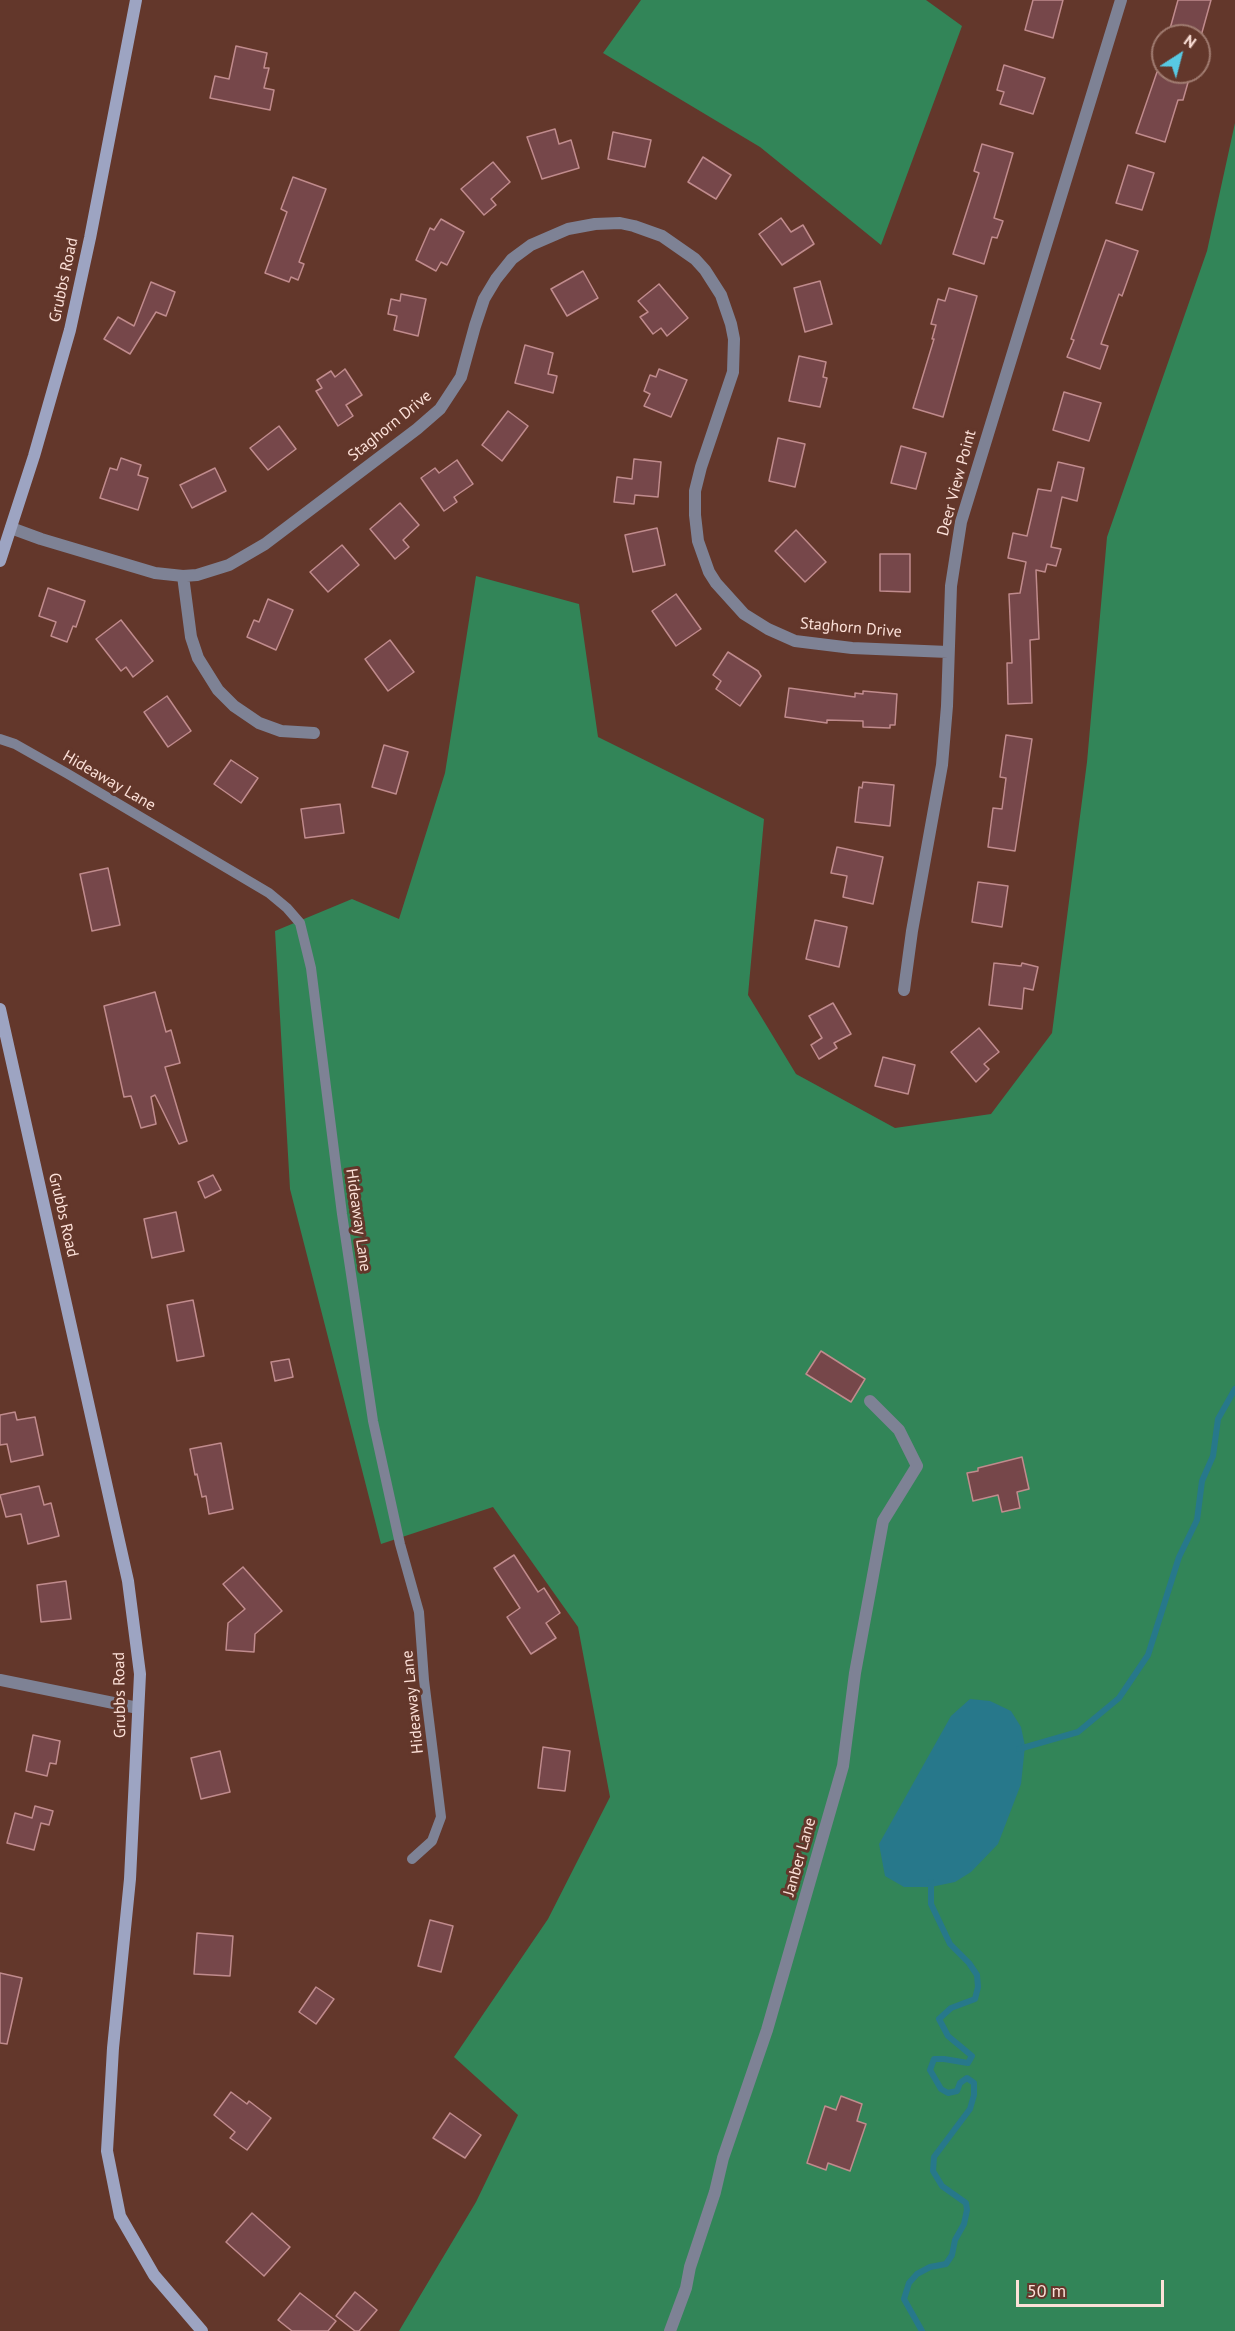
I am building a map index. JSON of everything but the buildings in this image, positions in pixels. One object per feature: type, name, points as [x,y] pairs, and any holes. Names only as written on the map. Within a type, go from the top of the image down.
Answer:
[{"type":"street","name":"Grubbs Road","points":[[0,561],[34,456],[70,330],[136,0]]},
{"type":"street","name":"Deer View Point","points":[[904,990],[912,931],[942,765],[953,569],[966,501],[1121,0]]},
{"type":"street","name":"Staghorn Drive","points":[[11,528],[155,573],[183,576],[211,571],[246,557],[430,418],[449,398],[461,377],[479,313],[490,288],[504,268],[537,242],[568,229],[595,224],[620,223],[662,236],[695,259],[710,276],[721,295],[731,324],[734,339],[733,372],[695,491],[695,515],[699,541],[709,572],[716,583],[744,614],[795,641],[841,647],[948,652]]},
{"type":"street","points":[[183,576],[191,637],[198,658],[218,690],[234,706],[258,723],[280,731],[314,733]]},
{"type":"street","name":"Grubbs Road","points":[[0,1009],[128,1581],[140,1674],[130,1879],[113,2048],[107,2151],[120,2216],[154,2276],[202,2331]]},
{"type":"street","name":"Janber Lane","points":[[670,2331],[686,2288],[690,2267],[715,2192],[720,2167],[767,2030],[843,1766],[855,1672],[883,1521],[917,1466],[899,1430],[870,1401]]},
{"type":"street","points":[[0,1680],[138,1708]]},
{"type":"lane","name":"Hideaway Lane","points":[[0,739],[15,744],[68,774],[269,893],[300,923],[311,968],[342,1214],[373,1421],[400,1544],[419,1612],[424,1680],[441,1817],[432,1841],[412,1859]]},
{"type":"green space","points":[[641,0],[926,0],[962,26],[881,245],[760,147],[603,53]]},
{"type":"green space","points":[[1235,123],[1235,2331],[399,2331],[476,2202],[518,2115],[454,2057],[548,1919],[610,1797],[578,1627],[493,1507],[381,1544],[290,1189],[275,931],[352,899],[399,919],[445,773],[476,576],[579,604],[598,737],[764,819],[748,995],[796,1074],[895,1128],[991,1114],[1052,1033],[1087,762],[1107,537],[1207,251]]},
{"type":"water","points":[[970,1699],[990,1701],[1011,1711],[1021,1727],[1025,1746],[1021,1784],[998,1844],[971,1872],[955,1882],[931,1887],[904,1887],[885,1876],[879,1844],[951,1716]]},
{"type":"waterway","points":[[1019,1749],[1078,1732],[1119,1698],[1148,1655],[1179,1557],[1197,1520],[1202,1481],[1213,1456],[1218,1419],[1235,1389]]},
{"type":"waterway","points":[[922,2331],[904,2299],[909,2283],[917,2274],[930,2267],[946,2264],[952,2255],[955,2240],[964,2224],[967,2210],[966,2203],[942,2186],[933,2171],[934,2157],[970,2109],[974,2095],[974,2083],[967,2078],[960,2083],[957,2091],[948,2093],[941,2089],[930,2070],[934,2059],[968,2063],[972,2056],[948,2036],[939,2019],[951,2008],[975,1999],[978,1987],[977,1975],[969,1963],[950,1944],[931,1904],[931,1882]]}]
